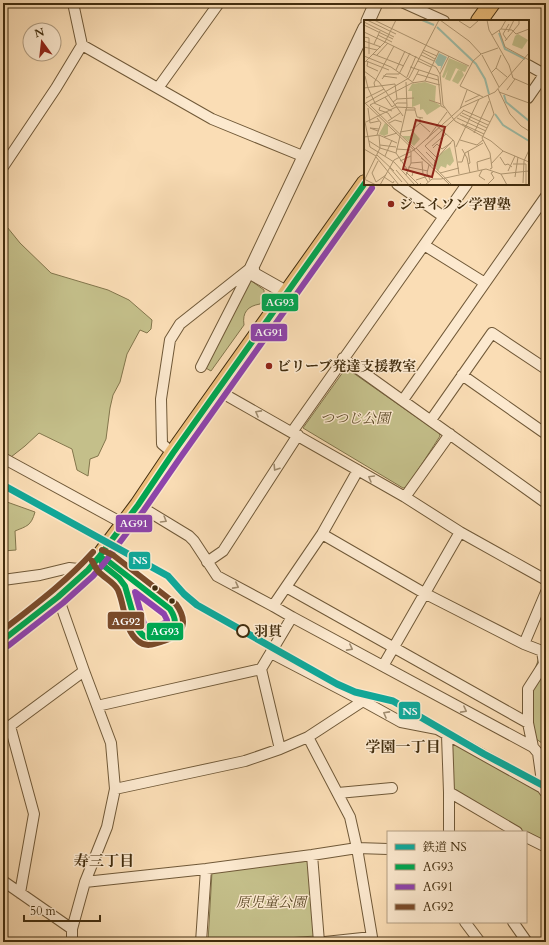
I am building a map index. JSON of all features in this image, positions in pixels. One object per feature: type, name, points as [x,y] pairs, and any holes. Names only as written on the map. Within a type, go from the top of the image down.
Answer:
[{"type":"main road","points":[[480,20],[492,3]]},
{"type":"main road","points":[[3,640],[58,597],[88,570],[138,505],[173,452],[364,184]]},
{"type":"street","points":[[3,167],[56,88],[82,45],[73,3]]},
{"type":"street","points":[[158,88],[219,3]]},
{"type":"street","points":[[368,20],[376,3]]},
{"type":"street","points":[[404,3],[442,20]]},
{"type":"street","points":[[201,367],[252,267],[364,30]]},
{"type":"street","points":[[82,45],[212,119],[305,157]]},
{"type":"street","points":[[529,65],[546,73],[529,97]]},
{"type":"street","points":[[398,185],[444,217]]},
{"type":"street","points":[[207,562],[222,551],[344,358],[466,185]]},
{"type":"street","points":[[402,400],[546,196]]},
{"type":"street","points":[[424,245],[485,283]]},
{"type":"street","points":[[252,267],[253,272],[256,275],[287,293]]},
{"type":"street","points":[[173,452],[162,444],[161,399],[170,340],[180,324],[252,267]]},
{"type":"street","points":[[431,420],[492,332],[546,369]]},
{"type":"street","points":[[344,358],[546,503]]},
{"type":"street","points":[[462,375],[546,434]]},
{"type":"street","points":[[217,390],[405,497],[460,532],[546,580]]},
{"type":"street","points":[[405,497],[450,434]]},
{"type":"street","points":[[3,458],[124,524]]},
{"type":"street","points":[[273,606],[322,534],[358,470]]},
{"type":"street","points":[[138,505],[189,536],[194,541],[217,576],[539,753]]},
{"type":"street","points":[[383,666],[460,532]]},
{"type":"street","points":[[322,534],[424,593],[524,644],[542,651],[544,664],[528,689],[528,723],[539,753],[545,791]]},
{"type":"street","points":[[98,557],[108,561],[170,609],[176,620],[172,629],[151,637],[145,637],[140,633],[137,628],[125,586],[104,566],[98,557]]},
{"type":"street","points":[[3,580],[69,568],[88,570]]},
{"type":"street","points":[[286,587],[528,723]]},
{"type":"street","points":[[524,644],[546,592]]},
{"type":"street","points":[[58,597],[111,743],[115,789],[107,826],[85,882],[72,930],[72,942]]},
{"type":"street","points":[[130,605],[143,598],[154,598]]},
{"type":"street","points":[[97,706],[261,669],[292,617]]},
{"type":"street","points":[[271,653],[401,722],[437,729],[545,791]]},
{"type":"street","points":[[261,669],[280,749]]},
{"type":"street","points":[[20,893],[34,814],[6,728],[84,671]]},
{"type":"street","points":[[115,789],[245,761],[280,749],[308,737],[363,701]]},
{"type":"street","points":[[447,735],[449,831]]},
{"type":"street","points":[[308,737],[350,817],[374,940],[325,942]]},
{"type":"street","points":[[338,793],[392,788]]},
{"type":"street","points":[[449,792],[507,830]]},
{"type":"street","points":[[527,837],[546,847]]},
{"type":"street","points":[[85,882],[206,869],[357,848],[387,849]]},
{"type":"street","points":[[312,855],[319,942]]},
{"type":"street","points":[[202,942],[206,869]]},
{"type":"street","points":[[3,881],[72,930]]},
{"type":"street","points":[[466,923],[480,942]]},
{"type":"street","points":[[514,923],[527,942]]},
{"type":"green space","points":[[3,222],[20,243],[51,273],[108,290],[129,300],[152,320],[151,329],[147,333],[140,330],[127,354],[120,382],[113,395],[106,439],[98,456],[90,459],[88,476],[77,470],[72,449],[39,433],[11,457],[3,453]]},
{"type":"green space","points":[[250,280],[264,290],[264,297],[260,304],[252,306],[247,310],[244,317],[244,325],[211,371],[204,367]]},
{"type":"green space","name":"つつじ公園","points":[[349,370],[439,433],[440,436],[407,487],[403,488],[303,428],[343,372]]},
{"type":"green space","points":[[3,491],[5,492],[7,502],[35,512],[28,525],[15,531],[16,550],[3,551]]},
{"type":"green space","points":[[546,638],[546,746],[532,736],[528,689]]},
{"type":"green space","points":[[454,742],[539,788],[546,803],[546,844],[527,833],[527,831],[523,831],[454,792],[451,785],[451,746]]},
{"type":"green space","name":"原児童公園","points":[[309,861],[315,936],[208,942],[212,872]]},
{"type":"rail line","name":"NS","points":[[3,485],[168,576],[184,594],[197,605],[337,684],[355,692],[393,701],[484,754],[546,787]]},
{"type":"transit line","name":"AG93","points":[[3,640],[58,597],[88,570],[99,557],[138,505],[173,453],[364,184]]},
{"type":"transit line","name":"AG91","points":[[8,646],[63,603],[93,576],[105,562],[144,510],[372,188]]},
{"type":"transit line","name":"AG92","points":[[92,561],[98,571],[118,590],[127,624],[133,636],[138,641],[147,645],[154,644],[171,638],[180,631],[183,621],[180,610],[176,604],[113,555],[102,550]]},
{"type":"transit line","name":"AG92","points":[[3,630],[61,583],[93,552]]},
{"type":"transit line","name":"AG93","points":[[99,557],[108,561],[170,609],[175,619],[172,628],[151,637],[142,635],[137,628],[125,586],[119,578],[104,566],[99,557]]},
{"type":"transit line","name":"AG91","points":[[135,592],[164,614],[167,622],[148,629],[144,624],[135,592]]},
{"type":"place","name":"ジェイソン学習塾","points":[[391,204]]},
{"type":"place","name":"ビリーブ発達支援教室","points":[[269,366]]},
{"type":"place","name":"羽貫","points":[[243,631]]},
{"type":"district","name":"学園一丁目","points":[[403,747]]},
{"type":"district","name":"寿三丁目","points":[[104,861]]}]
